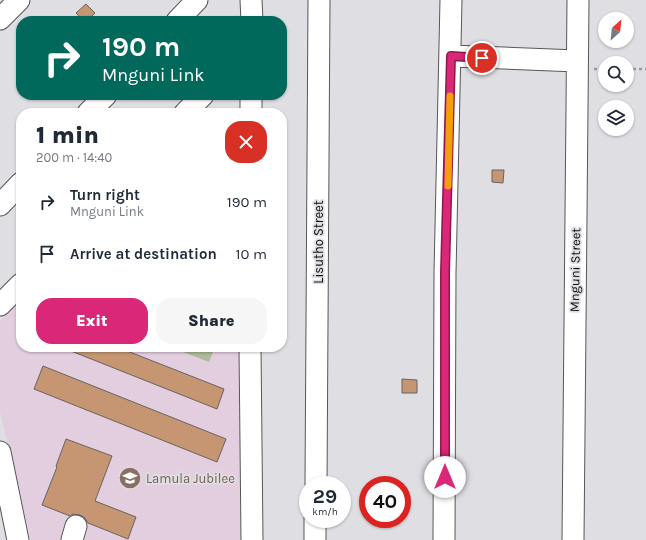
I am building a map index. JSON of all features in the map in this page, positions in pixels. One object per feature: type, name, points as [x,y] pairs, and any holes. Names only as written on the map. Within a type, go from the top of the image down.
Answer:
[{"type":"street","points":[[0,19],[19,0]]},
{"type":"street","points":[[182,16],[197,0]]},
{"type":"street","points":[[251,0],[252,16]]},
{"type":"street","name":"Lisutho Street","points":[[316,476],[320,0]]},
{"type":"street","points":[[444,540],[445,273],[451,56],[451,0]]},
{"type":"street","name":"Mnguni Street","points":[[573,540],[578,0]]},
{"type":"street","points":[[451,56],[577,61]]},
{"type":"street","points":[[93,108],[101,100]]},
{"type":"street","points":[[190,108],[198,100]]},
{"type":"street","points":[[0,205],[16,188]]},
{"type":"street","points":[[0,305],[16,289]]},
{"type":"street","points":[[250,352],[252,540]]},
{"type":"street","points":[[0,452],[18,540]]},
{"type":"street","points":[[315,528],[315,540]]},
{"type":"path","points":[[634,69],[646,69]]},
{"type":"shaded area","name":"Lamula Jubilee","points":[[16,304],[16,352],[244,352],[243,540],[31,540],[0,412],[0,321]]},
{"type":"green space","points":[[183,352],[213,352],[209,362]]},
{"type":"building","points":[[86,4],[95,13],[92,16],[79,16],[76,13]]},
{"type":"building","points":[[492,170],[504,170],[503,183],[492,182]]},
{"type":"building","points":[[74,352],[130,352],[224,389],[217,409]]},
{"type":"building","points":[[43,366],[226,439],[217,462],[34,389]]},
{"type":"building","points":[[402,379],[417,380],[417,393],[402,393]]},
{"type":"building","points":[[66,439],[112,456],[95,501],[136,517],[128,539],[88,523],[85,518],[80,515],[73,514],[70,516],[42,505]]},
{"type":"slow traffic","points":[[448,186],[450,96]]},
{"type":"place","name":"Lamula Jubilee","points":[[130,478]]},
{"type":"route","points":[[445,477],[445,273],[451,56],[482,58]]}]
